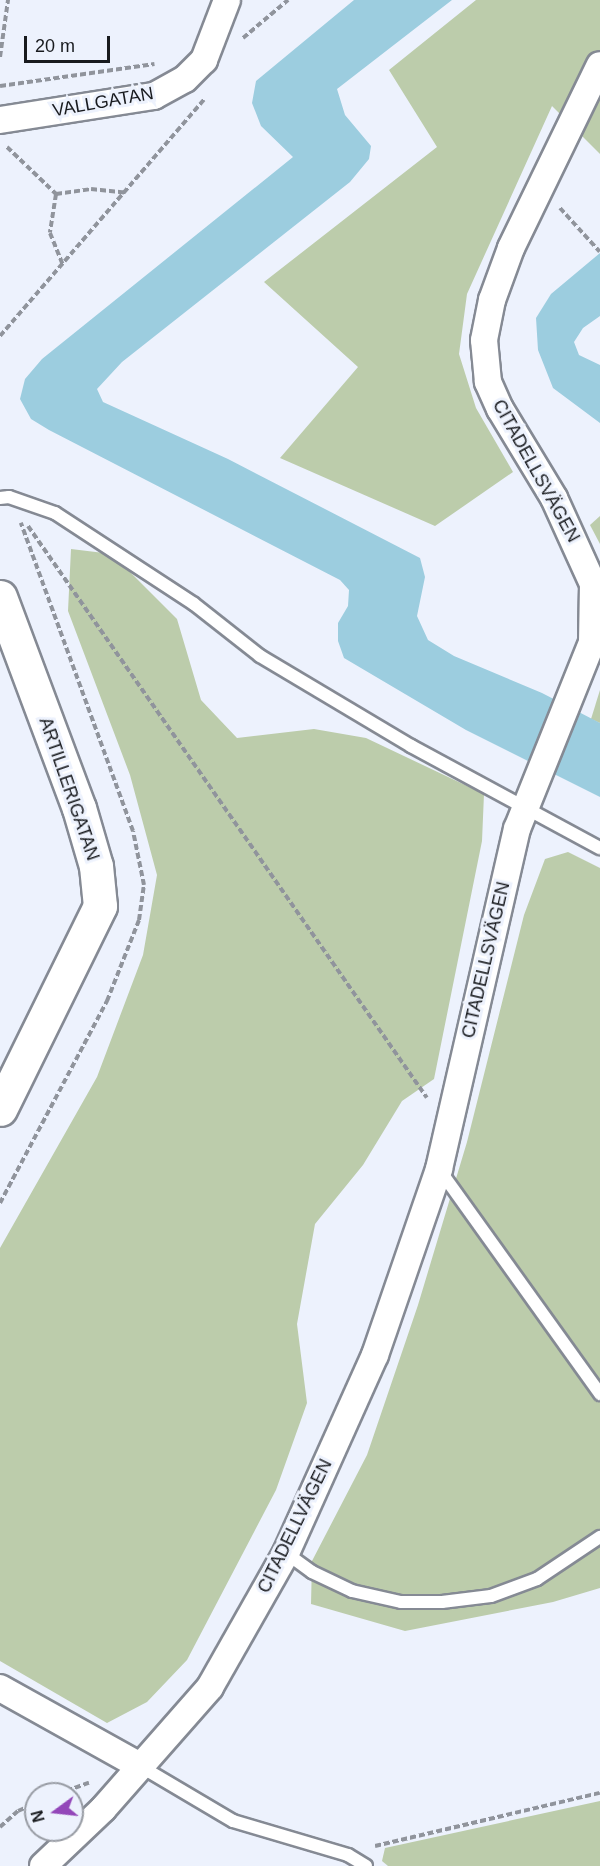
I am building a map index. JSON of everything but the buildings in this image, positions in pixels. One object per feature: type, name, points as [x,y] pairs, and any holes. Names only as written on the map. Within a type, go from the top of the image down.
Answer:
[{"type":"street","name":"VALLGATAN","points":[[2,129],[154,96],[185,80],[204,60],[227,0]]},
{"type":"street","name":"CITADELLSVÄGEN","points":[[448,1128],[488,942],[524,806],[574,695],[592,642],[593,584],[554,498],[500,409],[488,381],[484,340],[492,300],[538,189],[600,65]]},
{"type":"street","name":"ARTILLERIGATAN","points":[[0,597],[79,808],[96,866],[100,906],[0,1109]]},
{"type":"street","name":"CITADELLVÄGEN","points":[[43,1866],[103,1809],[210,1688],[286,1553],[375,1355],[439,1169],[448,1128]]},
{"type":"street","points":[[0,1688],[140,1766]]},
{"type":"lane","points":[[4,497],[56,513],[194,604],[260,656],[411,746],[600,848]]},
{"type":"lane","points":[[439,1169],[600,1394]]},
{"type":"lane","points":[[286,1553],[312,1572],[352,1591],[401,1602],[442,1602],[491,1596],[537,1579],[600,1537]]},
{"type":"lane","points":[[140,1766],[233,1821],[348,1855],[366,1866]]},
{"type":"path","points":[[0,57],[8,0]]},
{"type":"path","points":[[236,44],[288,0]]},
{"type":"path","points":[[0,86],[166,60]]},
{"type":"path","points":[[0,336],[127,193],[209,93]]},
{"type":"path","points":[[2,129],[7,148],[56,194]]},
{"type":"path","points":[[56,194],[91,189],[127,193]]},
{"type":"path","points":[[538,189],[600,252]]},
{"type":"path","points":[[56,194],[50,233],[63,265]]},
{"type":"path","points":[[4,497],[448,1128]]},
{"type":"path","points":[[348,1855],[600,1793]]},
{"type":"path","points":[[0,1827],[24,1808]]},
{"type":"green space","points":[[476,0],[600,0],[600,154],[552,106],[467,294],[459,354],[476,408],[513,472],[435,526],[280,458],[358,367],[264,282],[437,147],[389,70]]},
{"type":"green space","points":[[600,516],[600,544],[590,525]]},
{"type":"green space","points":[[71,549],[112,554],[177,619],[201,700],[237,738],[314,729],[366,738],[484,794],[482,841],[434,1079],[402,1101],[363,1165],[315,1224],[297,1324],[307,1403],[276,1490],[187,1660],[147,1702],[107,1723],[0,1661],[0,1248],[97,1077],[143,955],[157,875],[130,775],[68,611]]},
{"type":"green space","points":[[600,690],[600,723],[591,719]]},
{"type":"green space","points":[[568,852],[600,868],[600,1588],[553,1602],[405,1631],[311,1604],[312,1561],[367,1455],[418,1305],[467,1142],[524,915],[545,859]]},
{"type":"green space","points":[[600,1801],[600,1866],[388,1866],[382,1861],[385,1848]]},
{"type":"water","points":[[354,0],[452,0],[337,89],[345,115],[371,146],[369,159],[350,182],[122,362],[97,389],[103,402],[228,459],[420,558],[425,577],[417,616],[428,640],[454,656],[542,693],[600,723],[600,797],[466,730],[344,658],[338,641],[338,623],[348,606],[349,590],[340,580],[49,430],[31,419],[20,399],[25,379],[42,359],[293,157],[261,126],[252,103],[256,81]]},
{"type":"water","points":[[600,253],[600,316],[583,328],[574,342],[579,355],[600,365],[600,423],[553,388],[538,350],[536,318],[551,294]]}]
